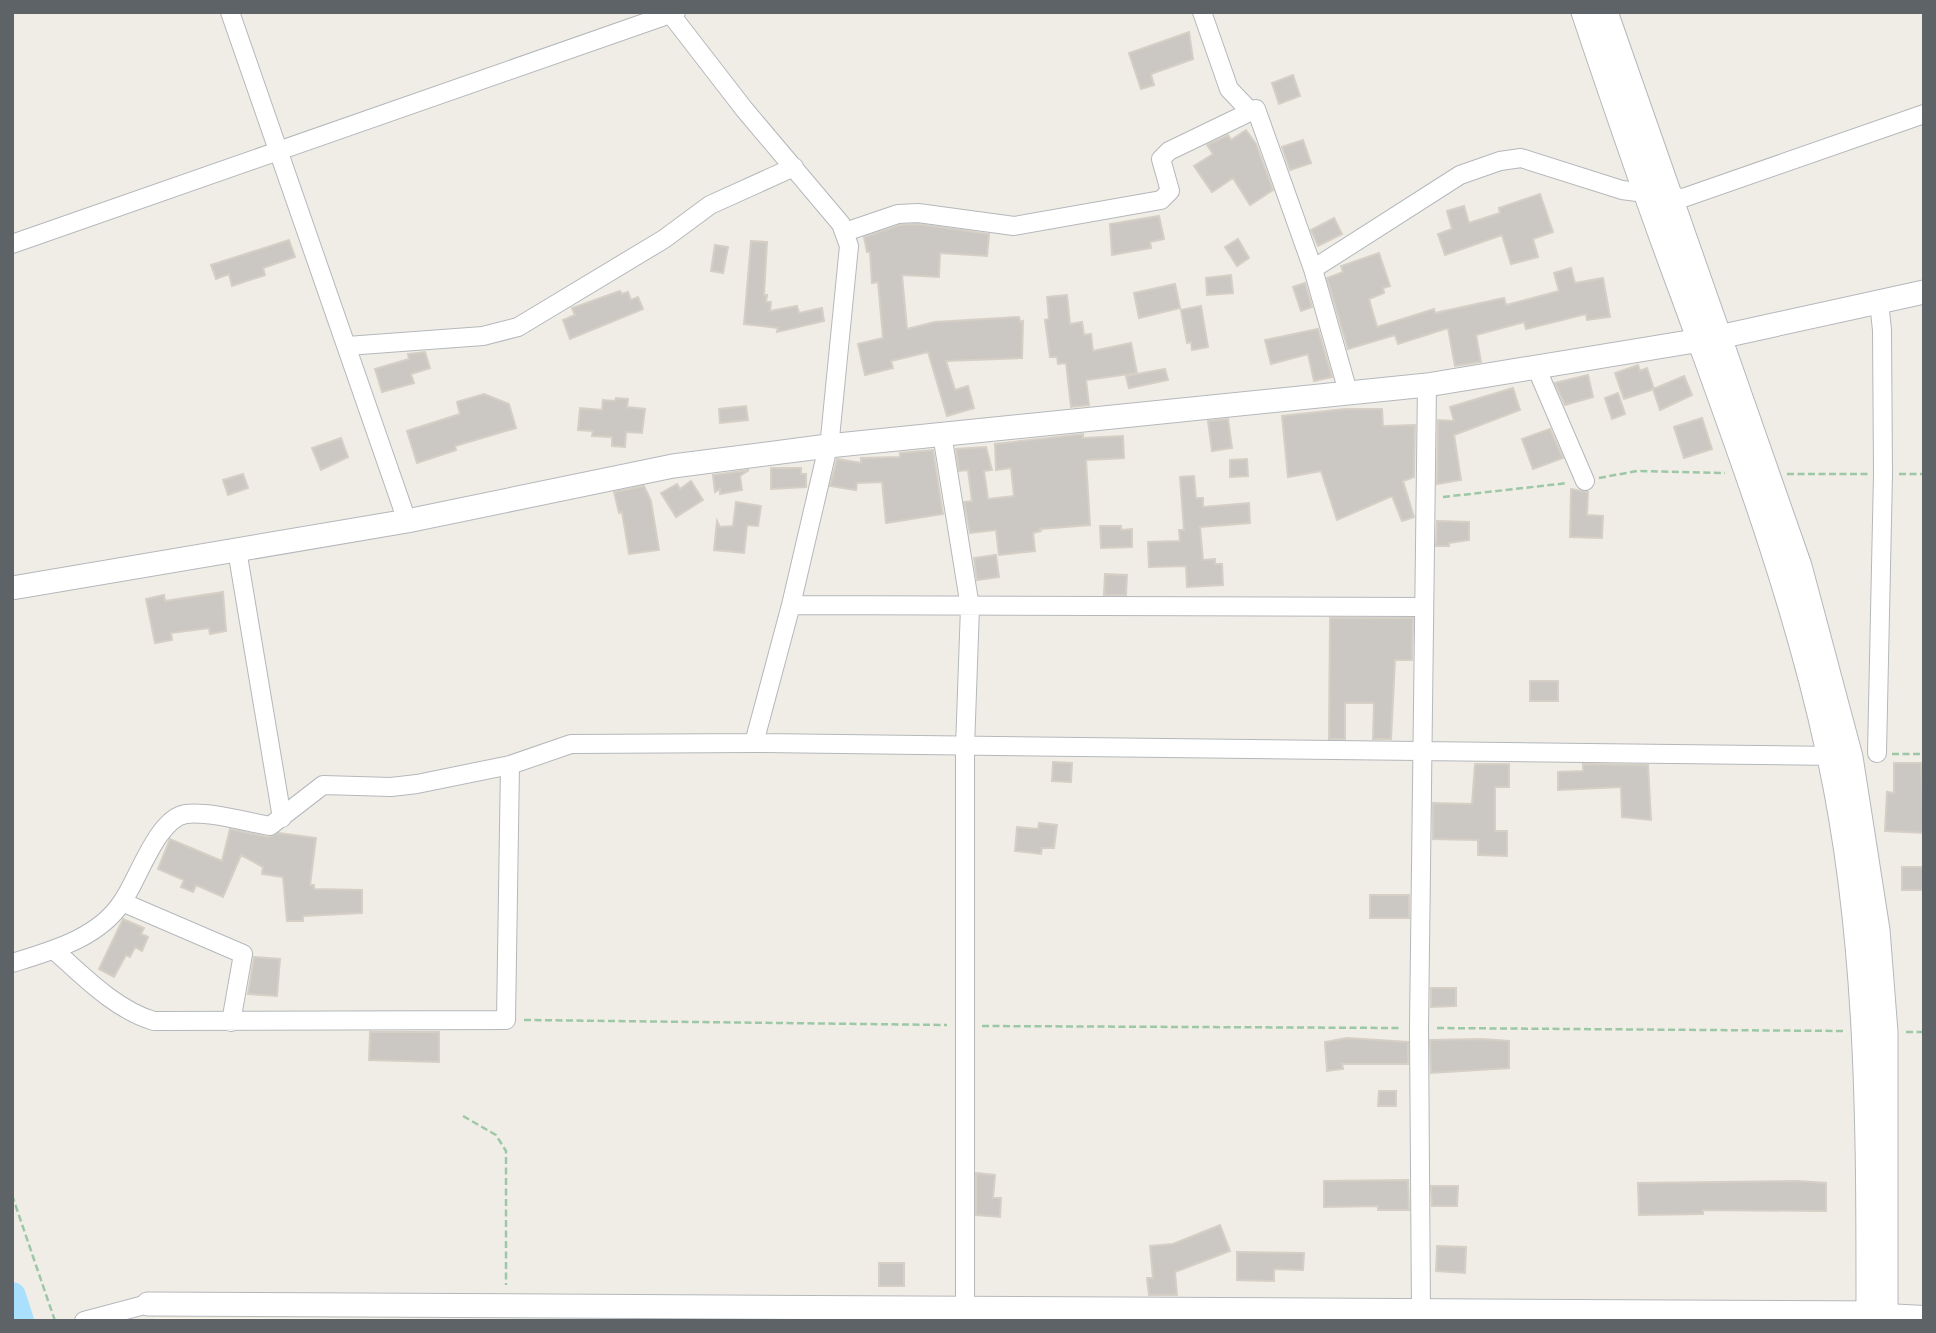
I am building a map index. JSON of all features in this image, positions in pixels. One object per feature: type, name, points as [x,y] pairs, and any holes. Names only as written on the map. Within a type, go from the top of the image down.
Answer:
[{"type":"street","points":[[230,12],[407,521]]},
{"type":"street","points":[[1202,12],[1228,89],[1249,110]]},
{"type":"street","points":[[1583,12],[1644,192],[1767,474],[1818,623],[1840,757],[1878,930],[1886,1032],[1877,1317]]},
{"type":"street","points":[[1606,12],[1668,196],[1709,339],[1840,757]]},
{"type":"street","points":[[12,244],[278,153],[671,13],[845,232],[849,246],[828,446],[791,605],[754,743]]},
{"type":"street","points":[[845,232],[898,214],[918,213],[1014,226],[1161,200],[1170,191],[1161,159],[1169,151],[1249,110],[1256,109],[1313,269],[1348,392]]},
{"type":"street","points":[[1313,269],[1460,175],[1500,161],[1521,158],[1622,190],[1683,198],[1924,114]]},
{"type":"street","points":[[346,345],[484,337],[518,327],[664,240],[710,205],[794,167]]},
{"type":"street","points":[[12,588],[407,521],[673,466],[828,446],[1427,385],[1709,339],[1924,292]]},
{"type":"street","points":[[1877,754],[1883,474],[1882,330],[1879,302]]},
{"type":"street","points":[[1536,367],[1585,481]]},
{"type":"street","points":[[1421,1312],[1419,1028],[1427,385]]},
{"type":"street","points":[[942,434],[970,607],[965,748],[965,1315]]},
{"type":"street","points":[[237,550],[282,818]]},
{"type":"street","points":[[791,605],[1423,607]]},
{"type":"street","points":[[12,963],[54,950],[94,930],[122,902],[167,822],[185,814],[270,826],[323,785],[391,787],[510,765],[571,744],[754,743],[965,748],[1840,757]]},
{"type":"street","points":[[54,950],[139,1017],[154,1021],[506,1020],[510,765]]},
{"type":"street","points":[[122,902],[243,954],[231,1022]]},
{"type":"street","points":[[84,1321],[148,1304],[302,1313],[505,1306],[588,1314],[1421,1312],[1877,1317],[1924,1315]]},
{"type":"path","points":[[1767,474],[1924,474]]},
{"type":"path","points":[[506,1020],[966,1026],[1845,1031]]},
{"type":"path","points":[[463,1116],[496,1135],[506,1151],[505,1306]]},
{"type":"path","points":[[12,1195],[55,1321]]},
{"type":"shaded area","points":[[154,1318],[1387,1321],[154,1321]]},
{"type":"building","points":[[1189,32],[1193,59],[1151,74],[1154,85],[1141,89],[1129,53]]},
{"type":"building","points":[[1293,75],[1300,96],[1279,104],[1272,83]]},
{"type":"building","points":[[1246,130],[1256,144],[1273,190],[1250,205],[1233,178],[1212,192],[1194,166],[1213,154],[1207,145],[1228,135],[1231,140]]},
{"type":"building","points":[[1303,140],[1311,163],[1290,170],[1282,147]]},
{"type":"building","points":[[1540,194],[1553,232],[1533,239],[1538,257],[1511,264],[1502,235],[1445,255],[1438,234],[1452,229],[1447,211],[1464,206],[1469,223],[1500,213],[1499,208]]},
{"type":"building","points":[[1159,216],[1164,239],[1150,242],[1151,248],[1112,255],[1110,224]]},
{"type":"building","points":[[1334,218],[1342,234],[1318,246],[1311,230]]},
{"type":"building","points":[[918,224],[989,234],[987,256],[940,253],[939,277],[902,275],[907,329],[935,322],[1019,317],[1020,322],[1023,321],[1022,358],[946,361],[955,390],[968,386],[974,408],[947,416],[928,352],[891,361],[893,368],[865,375],[858,344],[883,338],[878,282],[872,283],[870,252],[867,252],[864,237],[900,225]]},
{"type":"building","points":[[1238,239],[1249,258],[1237,266],[1225,247]]},
{"type":"building","points":[[289,240],[295,257],[263,268],[265,275],[232,286],[229,274],[216,279],[211,265]]},
{"type":"building","points":[[751,241],[767,242],[764,295],[767,295],[766,302],[771,302],[770,311],[797,306],[799,313],[822,308],[824,321],[777,332],[778,328],[744,324]]},
{"type":"building","points":[[715,245],[728,247],[723,273],[711,271]]},
{"type":"building","points":[[1379,253],[1390,286],[1383,288],[1384,293],[1369,299],[1377,327],[1434,309],[1435,313],[1504,298],[1506,305],[1559,291],[1554,273],[1571,268],[1575,283],[1603,278],[1610,317],[1587,320],[1586,314],[1526,329],[1524,322],[1476,335],[1481,362],[1455,366],[1448,328],[1398,344],[1395,335],[1348,349],[1327,278],[1343,272],[1341,266]]},
{"type":"building","points":[[1231,275],[1233,293],[1207,295],[1206,278]]},
{"type":"building","points":[[1305,283],[1312,307],[1301,311],[1293,287]]},
{"type":"building","points":[[1175,284],[1180,308],[1139,318],[1134,293]]},
{"type":"building","points":[[620,291],[622,294],[628,292],[631,300],[638,297],[643,309],[570,339],[563,320],[575,315],[572,308]]},
{"type":"building","points":[[1067,295],[1070,324],[1082,322],[1084,335],[1091,334],[1093,351],[1131,343],[1137,373],[1086,380],[1089,405],[1071,407],[1066,363],[1058,364],[1057,357],[1050,357],[1045,320],[1049,319],[1047,297]]},
{"type":"building","points":[[1201,306],[1208,347],[1192,350],[1191,342],[1187,343],[1181,310]]},
{"type":"building","points":[[1318,329],[1332,377],[1314,381],[1308,354],[1271,364],[1265,340]]},
{"type":"building","points":[[425,352],[430,368],[411,374],[414,383],[382,392],[375,369],[409,359],[408,354]]},
{"type":"building","points":[[1638,365],[1640,371],[1647,368],[1654,389],[1624,399],[1615,373]]},
{"type":"building","points":[[1165,369],[1168,380],[1129,388],[1126,376]]},
{"type":"building","points":[[1588,375],[1593,397],[1565,405],[1555,383]]},
{"type":"building","points":[[1684,376],[1692,395],[1660,410],[1653,389]]},
{"type":"building","points":[[1513,388],[1520,410],[1454,435],[1461,480],[1437,484],[1438,420],[1454,421],[1450,407]]},
{"type":"building","points":[[1618,393],[1625,414],[1612,419],[1605,398]]},
{"type":"building","points":[[484,394],[509,404],[516,428],[455,446],[456,450],[417,463],[407,431],[460,414],[457,402]]},
{"type":"building","points":[[616,398],[628,399],[627,407],[645,409],[642,433],[626,432],[625,447],[612,446],[612,437],[592,436],[593,431],[578,430],[580,408],[602,410],[603,400],[615,401]]},
{"type":"building","points":[[746,406],[748,420],[720,423],[719,409]]},
{"type":"building","points":[[1345,409],[1382,409],[1383,426],[1415,425],[1414,477],[1403,481],[1414,517],[1402,521],[1392,496],[1337,520],[1321,471],[1288,477],[1282,416]]},
{"type":"building","points":[[1702,418],[1712,449],[1684,458],[1674,427]]},
{"type":"building","points":[[1228,419],[1232,448],[1212,451],[1208,421]]},
{"type":"building","points":[[1550,429],[1563,458],[1533,469],[1522,439]]},
{"type":"building","points":[[1083,434],[1083,438],[1123,436],[1124,458],[1086,460],[1090,525],[1040,529],[1041,531],[1033,533],[1035,551],[999,555],[996,530],[970,533],[964,502],[972,501],[968,470],[959,471],[956,449],[986,447],[992,470],[984,471],[988,499],[1014,496],[1011,468],[996,470],[995,444]]},
{"type":"building","points":[[341,438],[348,457],[321,470],[312,448]]},
{"type":"building","points":[[933,450],[943,514],[886,523],[882,482],[857,483],[856,490],[830,486],[837,459],[861,463],[861,458],[900,457],[900,453]]},
{"type":"building","points":[[1247,459],[1248,476],[1230,477],[1230,460]]},
{"type":"building","points":[[771,468],[801,468],[801,474],[806,474],[806,487],[771,489]]},
{"type":"building","points":[[749,470],[740,476],[742,490],[720,494],[720,489],[715,492],[713,475]]},
{"type":"building","points":[[243,474],[248,488],[228,495],[223,480]]},
{"type":"building","points":[[1194,476],[1196,498],[1203,498],[1203,507],[1249,503],[1250,523],[1200,527],[1203,560],[1215,559],[1215,564],[1222,564],[1223,585],[1187,587],[1186,566],[1149,567],[1148,542],[1180,541],[1179,530],[1184,530],[1180,477]]},
{"type":"building","points":[[691,481],[703,500],[676,517],[661,493],[677,484],[680,489]]},
{"type":"building","points":[[644,486],[651,501],[659,550],[629,554],[622,512],[619,513],[614,492]]},
{"type":"building","points":[[1571,489],[1588,492],[1587,515],[1603,516],[1602,538],[1570,537]]},
{"type":"building","points":[[736,502],[761,506],[758,526],[747,525],[744,553],[714,550],[717,521],[720,527],[733,526]]},
{"type":"building","points":[[1437,521],[1469,522],[1469,540],[1449,543],[1449,546],[1436,546]]},
{"type":"building","points":[[1100,526],[1132,529],[1132,547],[1101,548]]},
{"type":"building","points":[[996,555],[999,577],[977,580],[974,558]]},
{"type":"building","points":[[1105,574],[1127,575],[1126,595],[1104,595]]},
{"type":"building","points":[[223,592],[226,631],[210,634],[209,628],[171,633],[172,640],[155,643],[146,599],[164,595],[165,601]]},
{"type":"building","points":[[1330,618],[1413,618],[1412,660],[1395,660],[1391,739],[1373,739],[1374,703],[1345,703],[1345,739],[1329,739]]},
{"type":"building","points":[[1530,681],[1558,681],[1558,701],[1530,701]]},
{"type":"building","points":[[1053,762],[1072,763],[1071,782],[1052,781]]},
{"type":"building","points":[[1894,763],[1921,763],[1924,833],[1885,831],[1887,792],[1894,793]]},
{"type":"building","points":[[1475,764],[1509,764],[1509,787],[1495,787],[1495,831],[1507,831],[1507,856],[1478,855],[1478,840],[1433,839],[1433,803],[1472,804]]},
{"type":"building","points":[[1583,764],[1648,765],[1651,820],[1622,817],[1621,787],[1558,790],[1558,772],[1583,771]]},
{"type":"building","points":[[1039,823],[1057,825],[1054,848],[1042,848],[1041,854],[1015,851],[1017,827],[1038,829]]},
{"type":"building","points":[[230,829],[268,837],[279,833],[316,838],[310,885],[314,885],[314,889],[362,890],[362,913],[303,916],[303,921],[287,921],[283,877],[262,874],[263,867],[241,855],[223,897],[196,885],[193,892],[181,887],[184,880],[158,869],[170,839],[222,861]]},
{"type":"building","points":[[1902,867],[1924,867],[1924,890],[1902,890]]},
{"type":"building","points":[[1370,895],[1409,895],[1409,918],[1370,918]]},
{"type":"building","points":[[123,919],[144,928],[141,934],[148,937],[142,951],[135,947],[130,957],[126,955],[114,977],[99,969]]},
{"type":"building","points":[[254,957],[280,959],[277,996],[248,994]]},
{"type":"building","points":[[1431,988],[1456,988],[1456,1006],[1431,1007]]},
{"type":"building","points":[[370,1032],[439,1032],[439,1062],[369,1060]]},
{"type":"building","points":[[1347,1038],[1408,1042],[1408,1064],[1342,1064],[1343,1069],[1327,1071],[1325,1042]]},
{"type":"building","points":[[1430,1040],[1509,1041],[1509,1068],[1431,1073]]},
{"type":"building","points":[[1379,1091],[1396,1091],[1396,1106],[1378,1106]]},
{"type":"building","points":[[976,1173],[995,1175],[993,1198],[1001,1198],[1000,1217],[976,1215]]},
{"type":"building","points":[[1408,1180],[1409,1210],[1378,1210],[1378,1206],[1324,1207],[1324,1181]]},
{"type":"building","points":[[1638,1183],[1826,1183],[1826,1211],[1703,1210],[1703,1214],[1639,1215]]},
{"type":"building","points":[[1431,1186],[1458,1186],[1457,1206],[1432,1206]]},
{"type":"building","points":[[1220,1225],[1230,1251],[1175,1272],[1177,1295],[1149,1295],[1147,1278],[1153,1278],[1150,1246],[1173,1244]]},
{"type":"building","points":[[1437,1246],[1466,1247],[1465,1273],[1436,1271]]},
{"type":"building","points":[[1237,1252],[1304,1253],[1303,1270],[1274,1269],[1274,1281],[1237,1280]]},
{"type":"building","points":[[879,1263],[904,1263],[904,1286],[879,1286]]},
{"type":"waterway","points":[[12,1296],[20,1321]]}]
